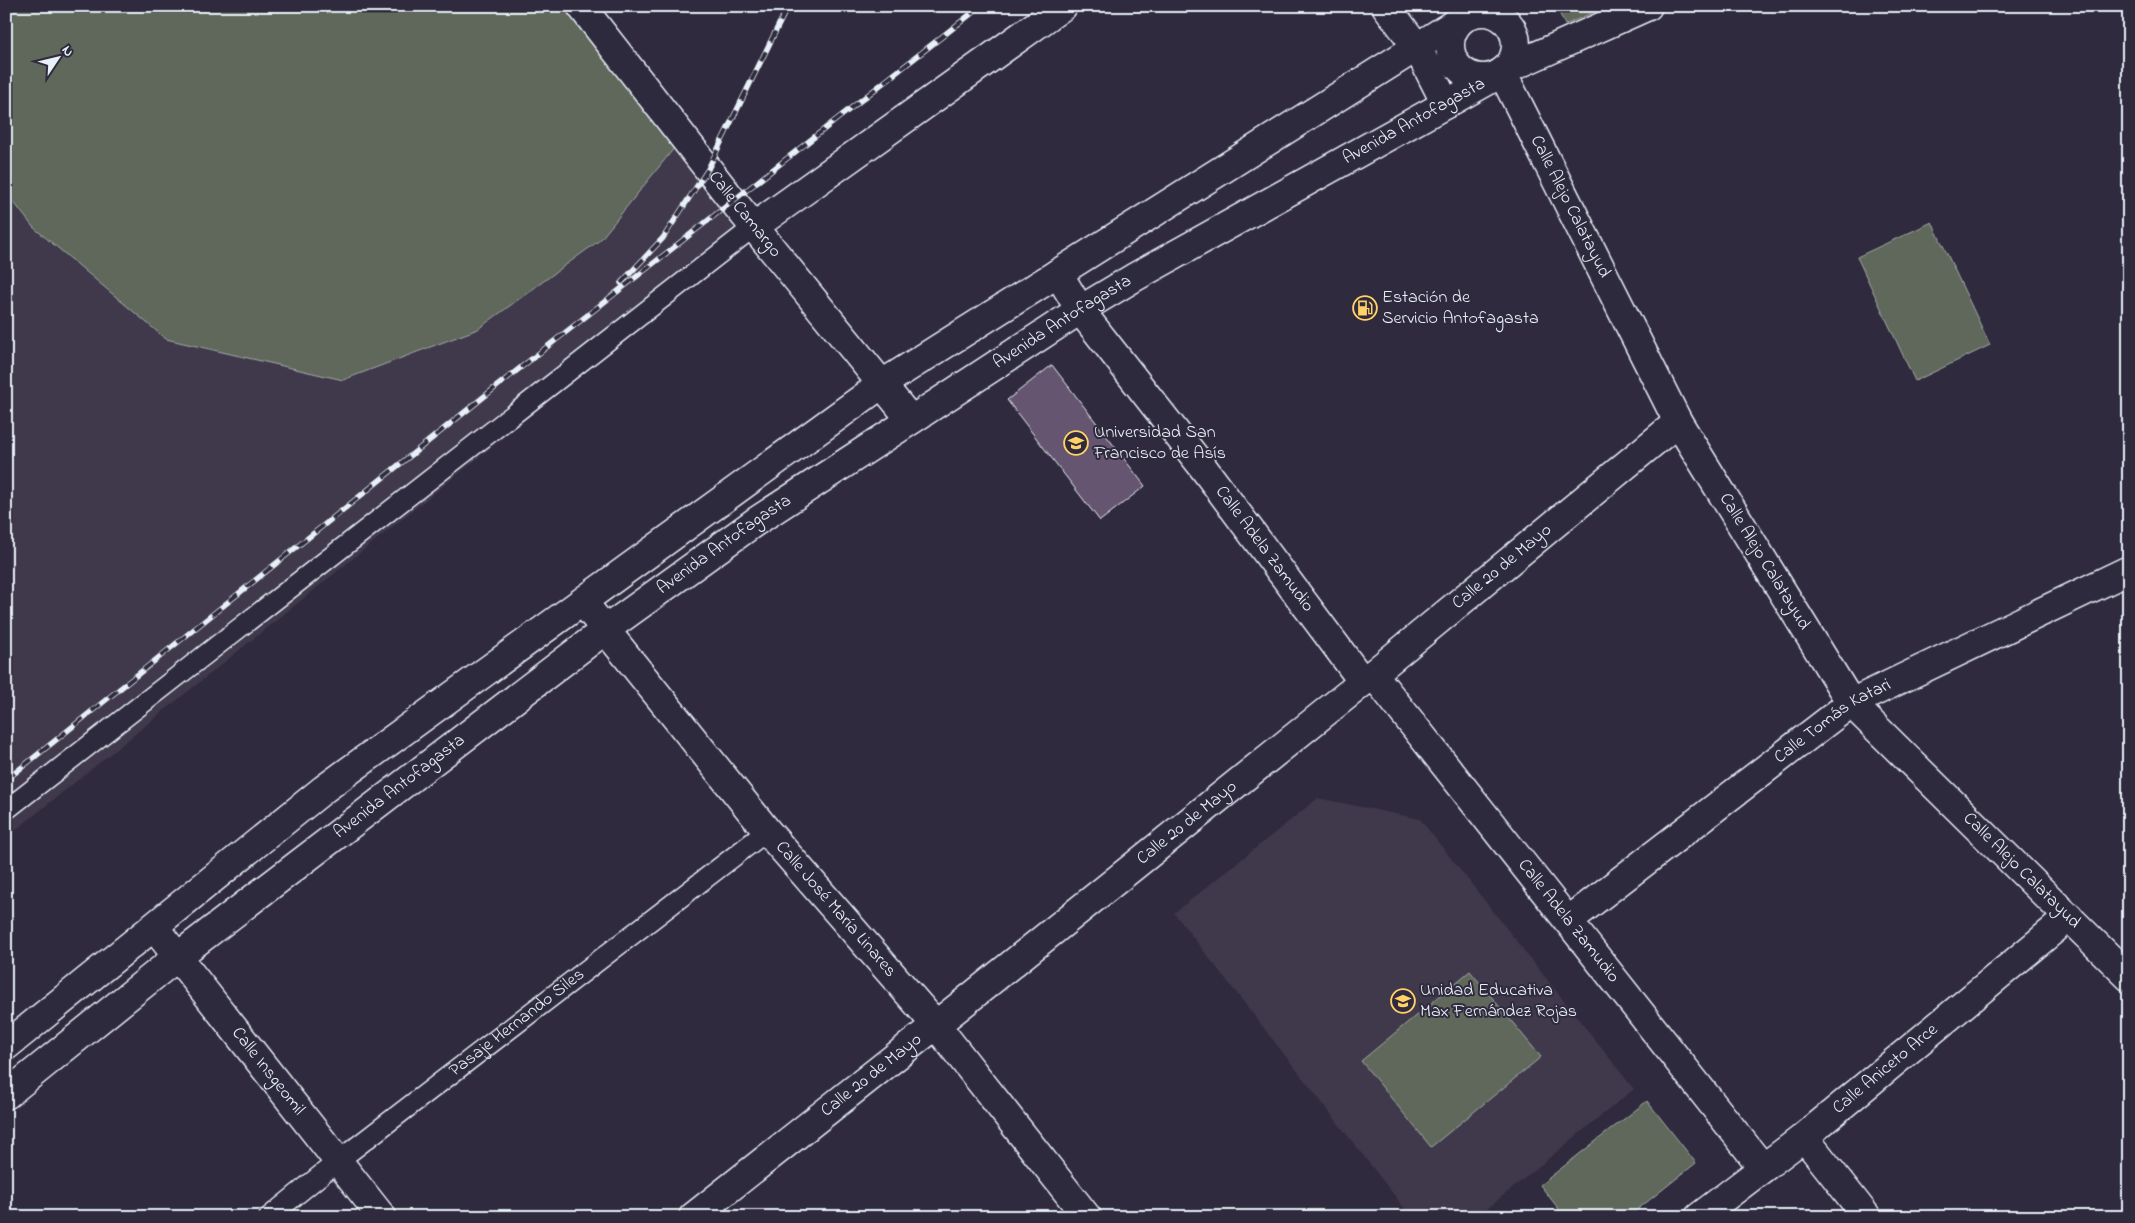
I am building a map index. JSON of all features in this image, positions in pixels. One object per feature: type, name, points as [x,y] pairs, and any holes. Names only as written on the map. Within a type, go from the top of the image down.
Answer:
[{"type":"main road","name":"Calle Camargo","points":[[581,6],[911,420]]},
{"type":"main road","points":[[755,226],[1063,6]]},
{"type":"main road","points":[[1386,6],[1417,47],[1446,104]]},
{"type":"main road","name":"Avenida Antofagasta","points":[[6,1095],[177,957],[605,630],[755,522],[1080,310],[1135,277],[1502,72],[1648,6]]},
{"type":"main road","points":[[1483,11],[1504,19],[1512,28],[1515,38],[1516,49],[1513,60],[1502,72],[1487,78],[1476,78],[1466,74],[1458,67],[1452,57],[1450,47],[1451,36],[1455,26],[1473,13],[1483,11]]},
{"type":"main road","name":"Avenida Antofagasta","points":[[6,1046],[324,789],[882,384],[1473,13]]},
{"type":"main road","name":"Calle Alejo Calatayud","points":[[1502,72],[1678,422],[1851,703],[2129,977]]},
{"type":"main road","name":"Calle Adela Zamudio","points":[[1058,273],[1080,310],[1368,678],[1568,921],[1763,1168]]},
{"type":"main road","name":"Calle 20 de Mayo","points":[[693,1217],[936,1025],[1368,678],[1678,422]]},
{"type":"main road","name":"Calle Tomás Katari","points":[[1568,921],[1851,703],[2129,570]]},
{"type":"main road","name":"Calle José María Linares","points":[[583,602],[767,831],[936,1025],[1087,1217]]},
{"type":"main road","name":"Calle Aniceto Arce","points":[[1699,1217],[1804,1137],[2069,917]]},
{"type":"main road","name":"Calle Insgeomil","points":[[154,926],[382,1217]]},
{"type":"main road","points":[[1804,1137],[1866,1217]]},
{"type":"lane","points":[[6,810],[755,226]]},
{"type":"lane","name":"Pasaje Hernando Siles","points":[[269,1217],[338,1161],[767,831]]},
{"type":"shaded area","points":[[675,147],[745,243],[6,838],[6,192],[33,227],[343,380],[478,329],[600,240]]},
{"type":"shaded area","name":"Unidad Educativa Max Fernández Rojas","points":[[1318,798],[1420,819],[1634,1089],[1477,1217],[1411,1217],[1174,913]]},
{"type":"green space","points":[[6,6],[562,6],[675,147],[600,240],[478,329],[343,380],[166,339],[33,227],[6,192]]},
{"type":"green space","points":[[1556,6],[1607,6],[1565,25]]},
{"type":"green space","points":[[1932,222],[1990,345],[1915,381],[1857,257]]},
{"type":"green space","points":[[1470,971],[1541,1057],[1431,1147],[1361,1061]]},
{"type":"green space","points":[[1647,1101],[1696,1163],[1628,1217],[1565,1217],[1540,1185]]},
{"type":"building","name":"Universidad San Francisco de Asís","points":[[1052,365],[1145,486],[1100,521],[1007,400]]},
{"type":"railway","points":[[621,283],[663,238],[708,169],[788,6]]},
{"type":"railway","points":[[6,780],[496,387],[981,6]]},
{"type":"place","name":"Estación de Servicio Antofagasta","points":[[1365,308]]},
{"type":"place","name":"Universidad San Francisco de Asís","points":[[1076,443]]},
{"type":"place","name":"Unidad Educativa Max Fernández Rojas","points":[[1403,1001]]}]
